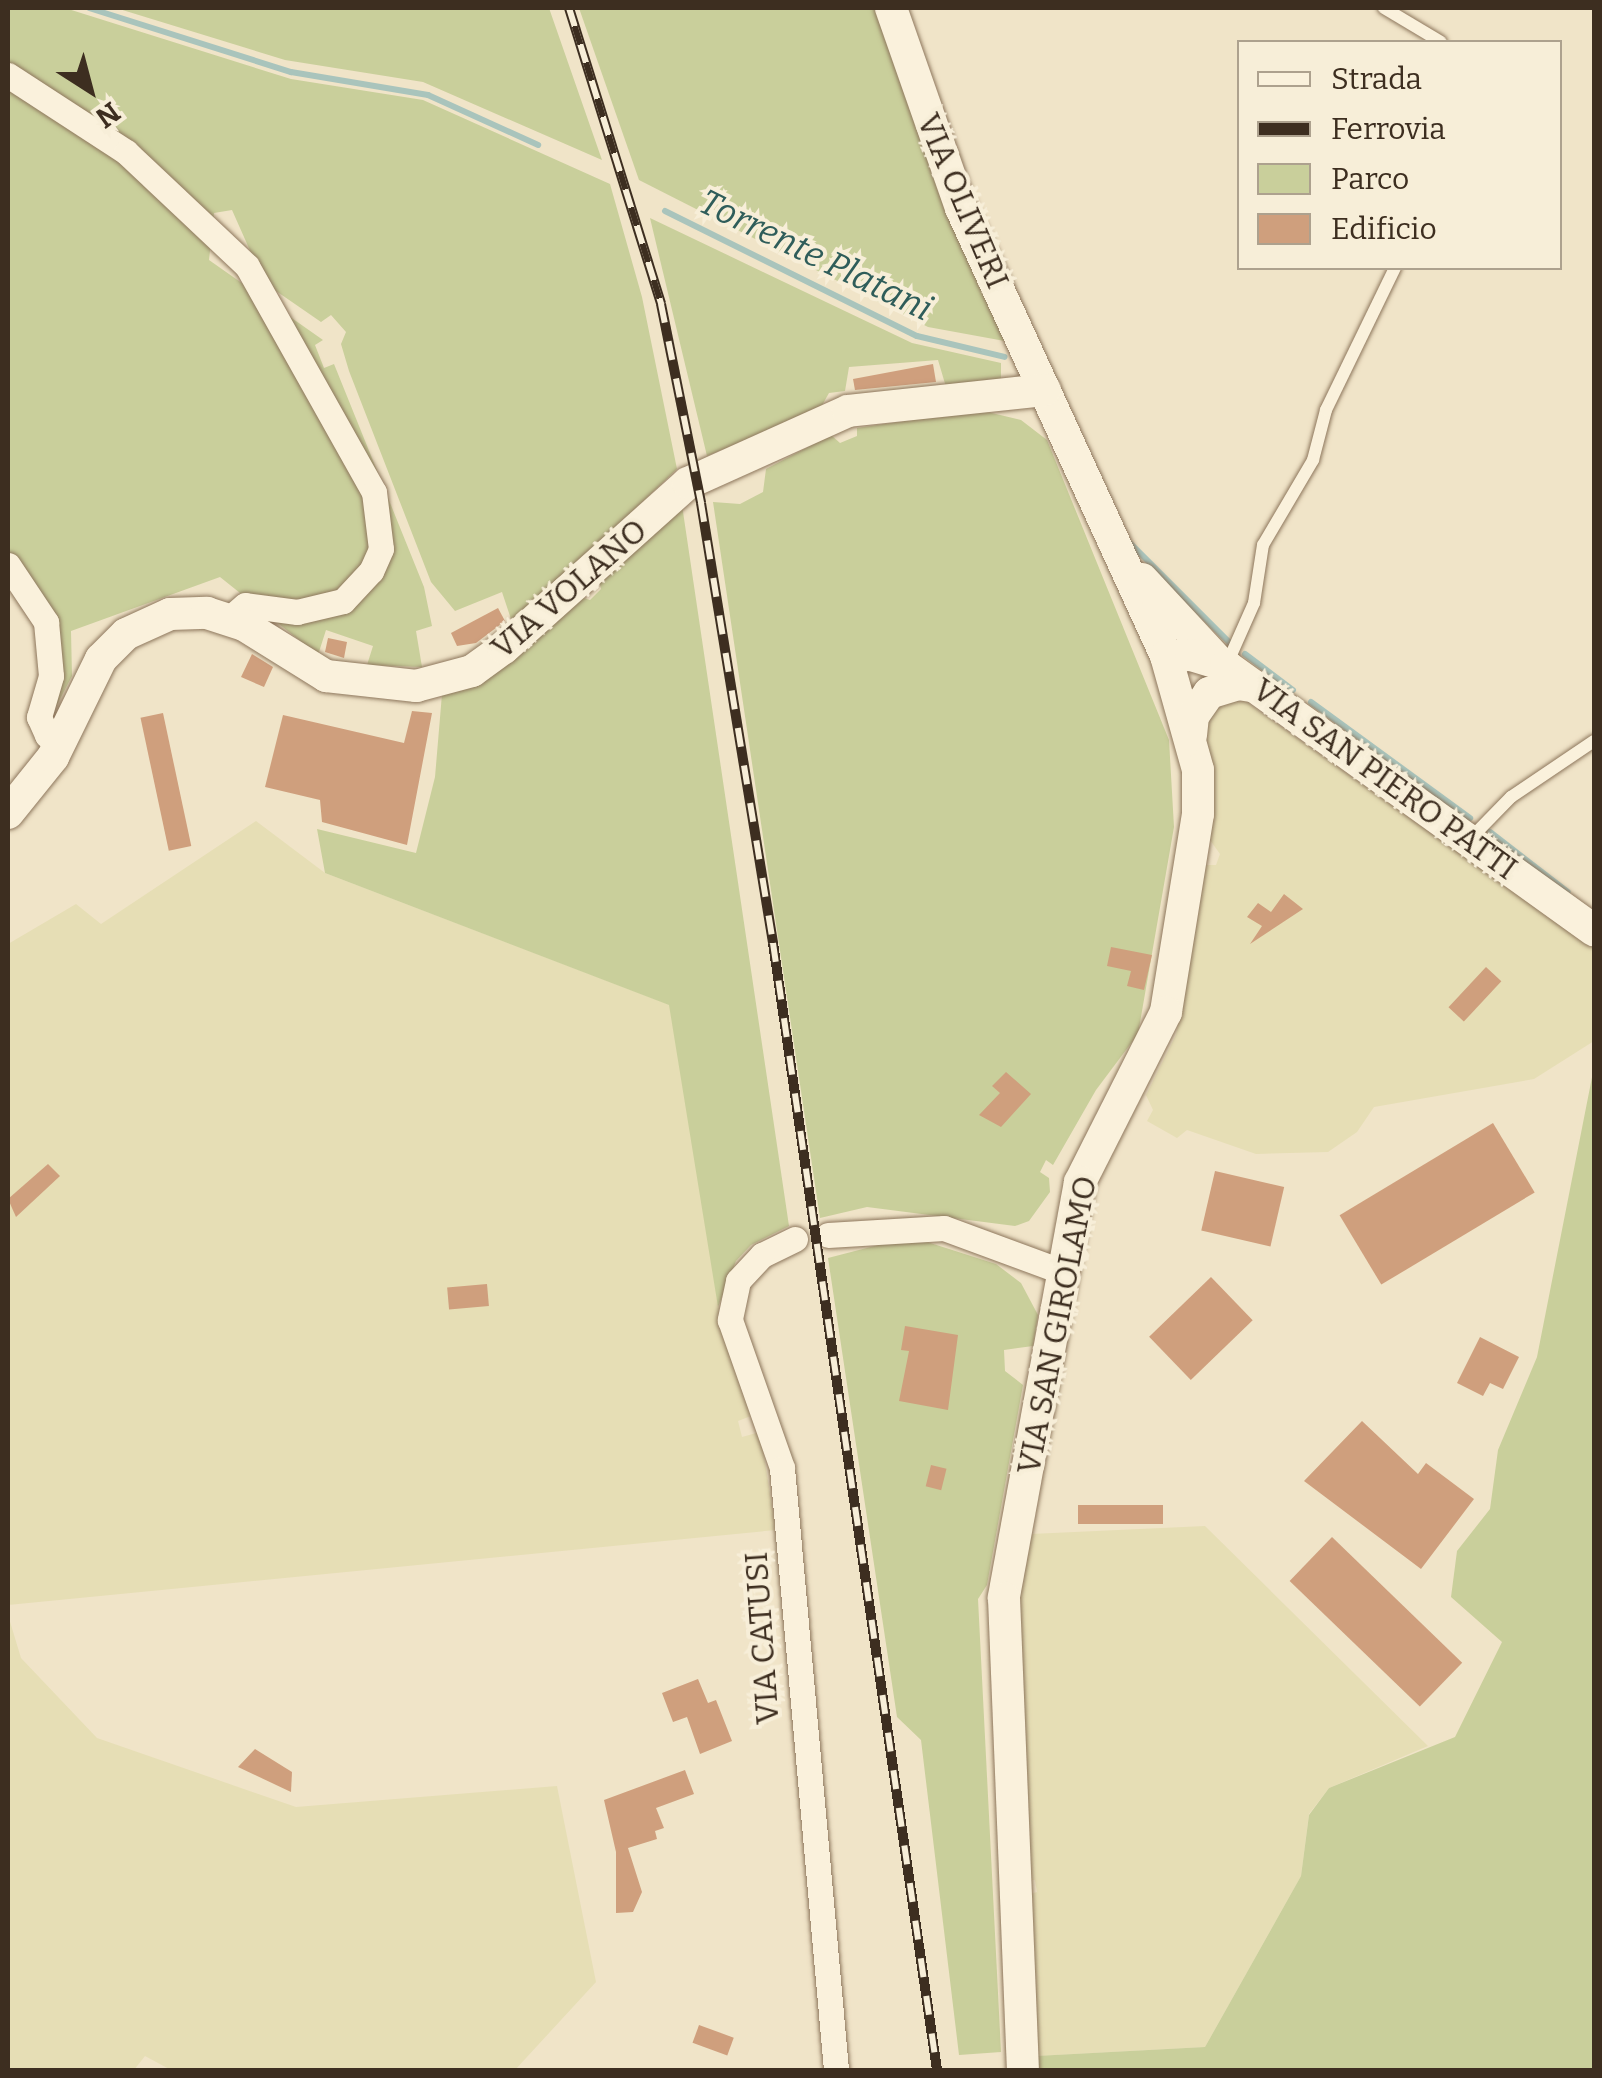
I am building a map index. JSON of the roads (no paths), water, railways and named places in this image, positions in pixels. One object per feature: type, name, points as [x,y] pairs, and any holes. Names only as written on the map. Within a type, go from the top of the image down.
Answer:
[{"type":"street","name":"VIA OLIVERI","points":[[891,8],[938,153],[1045,390]]},
{"type":"street","points":[[8,74],[126,152],[247,266],[374,492],[381,549],[351,594],[323,610],[244,606],[228,620]]},
{"type":"street","name":"VIA SAN GIROLAMO","points":[[1022,2070],[1004,1598],[1061,1272],[1096,1143],[1159,1038],[1198,814],[1191,734],[1166,656],[1045,390]]},
{"type":"street","name":"VIA VOLANO","points":[[8,813],[38,780],[100,660],[126,634],[170,614],[228,620],[326,676],[416,686],[472,671],[577,587],[688,483],[848,411],[1045,390]]},
{"type":"street","points":[[1120,554],[1222,663]]},
{"type":"street","points":[[8,565],[46,622],[51,676],[39,717],[47,735],[61,740]]},
{"type":"street","name":"VIA SAN PIERO PATTI","points":[[1166,656],[1222,663],[1594,930]]},
{"type":"street","points":[[1191,734],[1193,716],[1209,692],[1238,684],[1256,687]]},
{"type":"street","points":[[828,1235],[944,1228],[1061,1272]]},
{"type":"street","name":"VIA CATUSI","points":[[795,1240],[762,1255],[738,1281],[730,1320],[782,1468],[836,2070]]},
{"type":"lane","points":[[1384,8],[1438,40]]},
{"type":"lane","points":[[1222,663],[1254,603],[1263,545],[1313,460],[1326,410],[1395,270]]},
{"type":"lane","points":[[1470,838],[1511,797],[1594,741]]},
{"type":"waterway","name":"Torrente Platani","points":[[89,8],[291,72],[428,95],[538,145]]},
{"type":"waterway","name":"Torrente Platani","points":[[665,211],[917,336],[1005,357]]},
{"type":"waterway","name":"Torrente Platani","points":[[1131,544],[1229,642]]},
{"type":"waterway","name":"Torrente Platani","points":[[1245,654],[1293,690]]},
{"type":"waterway","name":"Torrente Platani","points":[[1311,702],[1470,818]]},
{"type":"waterway","name":"Torrente Platani","points":[[1490,832],[1568,892]]},
{"type":"railway","points":[[569,8],[661,304],[701,503],[773,943],[937,2070]]}]
